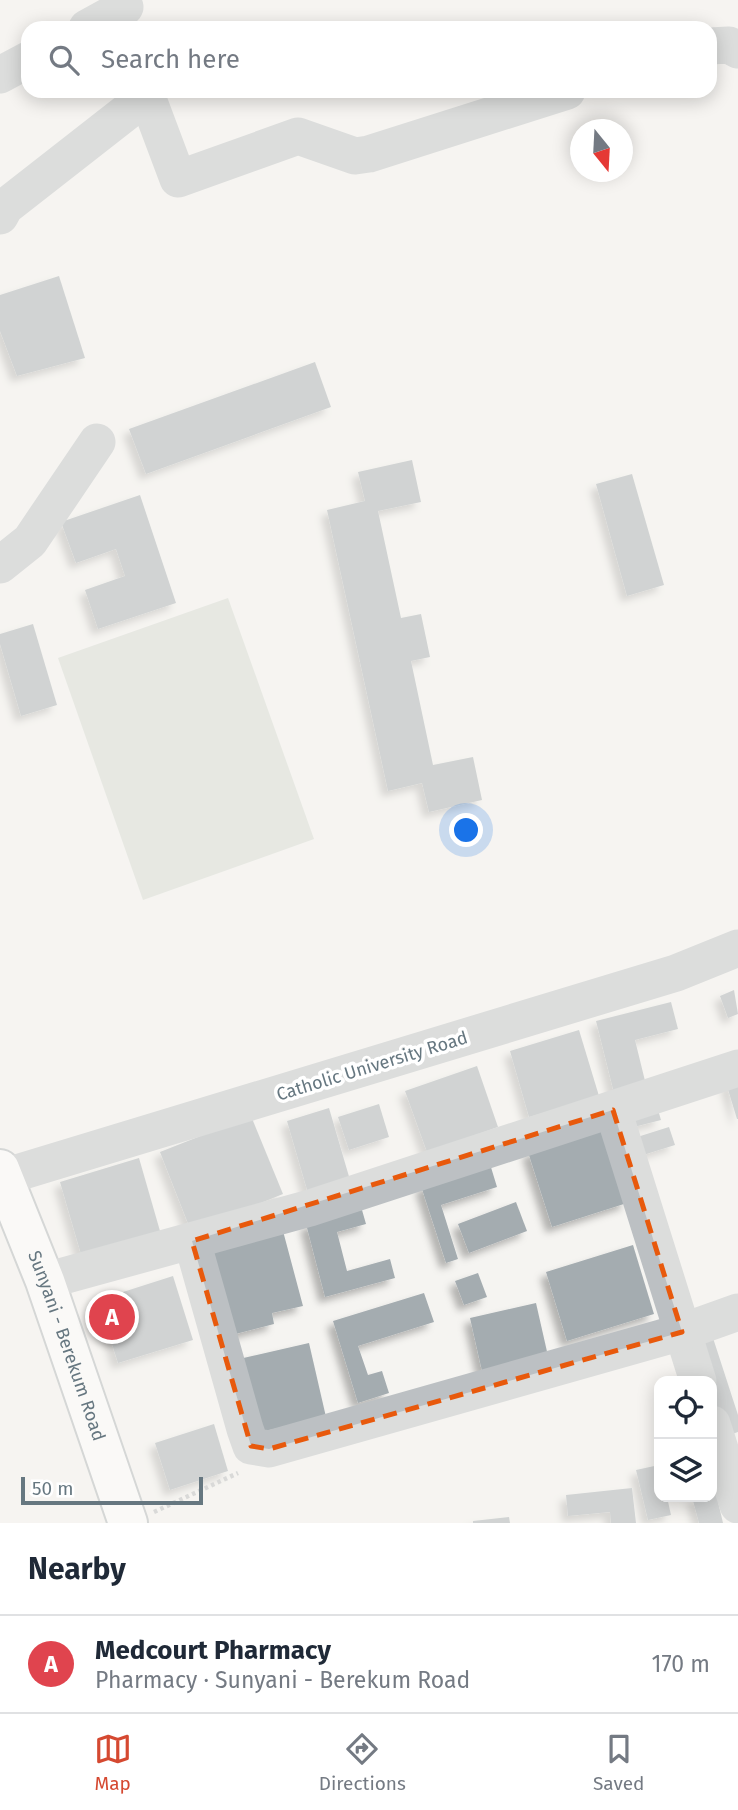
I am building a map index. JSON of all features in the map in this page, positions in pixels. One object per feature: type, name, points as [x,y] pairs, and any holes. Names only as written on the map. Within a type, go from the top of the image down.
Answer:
[{"type":"main road","name":"Sunyani - Berekum Road","points":[[1,1175],[45,1281],[135,1520]]},
{"type":"street","points":[[104,21],[126,12]]},
{"type":"street","points":[[717,46],[729,45],[738,50]]},
{"type":"street","points":[[0,75],[21,64]]},
{"type":"street","points":[[0,216],[5,208],[141,98]]},
{"type":"street","points":[[147,98],[178,180],[298,135],[342,153],[355,156],[369,154],[545,98]]},
{"type":"street","points":[[0,565],[30,541],[97,442]]},
{"type":"street","name":"Catholic University Road","points":[[1,1175],[676,973],[738,948]]},
{"type":"street","points":[[45,1281],[310,1208],[738,1068]]},
{"type":"street","points":[[613,1110],[696,1376]]},
{"type":"street","points":[[192,1241],[251,1446],[270,1449],[682,1332],[738,1312]]},
{"type":"street","points":[[717,1439],[738,1505]]},
{"type":"path","points":[[135,1520],[248,1468],[270,1449]]},
{"type":"highlighted area","points":[[613,1110],[682,1332],[269,1449],[251,1446],[192,1241]]},
{"type":"shaded area","points":[[228,598],[314,839],[143,900],[58,658]]},
{"type":"building","points":[[59,276],[85,358],[17,376],[0,331],[0,295]]},
{"type":"building","points":[[315,362],[331,407],[146,474],[129,429]]},
{"type":"building","points":[[412,460],[421,502],[378,511],[401,618],[421,614],[430,657],[411,661],[433,765],[473,757],[482,800],[429,812],[422,783],[388,791],[327,510],[365,501],[358,472]]},
{"type":"building","points":[[632,474],[664,585],[627,596],[596,484]]},
{"type":"building","points":[[140,495],[176,603],[98,629],[85,590],[125,576],[116,549],[76,563],[61,522]]},
{"type":"building","points":[[33,624],[57,705],[21,716],[0,644],[0,634]]},
{"type":"building","points":[[734,990],[738,1014],[728,1018],[720,996]]},
{"type":"building","points":[[671,1002],[678,1029],[635,1040],[646,1085],[614,1093],[596,1021]]},
{"type":"building","points":[[579,1030],[599,1096],[529,1117],[510,1051]]},
{"type":"building","points":[[477,1066],[498,1127],[427,1152],[405,1091]]},
{"type":"building","points":[[738,1079],[738,1119],[737,1119],[726,1083]]},
{"type":"building","points":[[379,1104],[389,1137],[349,1150],[338,1117]]},
{"type":"building","points":[[329,1108],[350,1180],[308,1193],[287,1121]]},
{"type":"building","points":[[658,1110],[661,1120],[630,1128],[627,1119]]},
{"type":"building","points":[[251,1116],[283,1194],[191,1231],[160,1152]]},
{"type":"building","points":[[669,1127],[675,1145],[640,1156],[634,1138]]},
{"type":"building","points":[[602,1128],[627,1203],[552,1227],[528,1152]]},
{"type":"building","points":[[139,1158],[162,1238],[83,1261],[60,1182]]},
{"type":"building","points":[[490,1164],[497,1187],[441,1205],[458,1259],[446,1263],[421,1186]]},
{"type":"building","points":[[516,1202],[527,1231],[469,1253],[458,1224]]},
{"type":"building","points":[[362,1210],[366,1224],[337,1232],[347,1271],[390,1259],[395,1278],[325,1297],[306,1224]]},
{"type":"building","points":[[283,1231],[303,1306],[272,1313],[274,1324],[224,1337],[201,1253]]},
{"type":"building","points":[[633,1245],[654,1314],[567,1341],[546,1272]]},
{"type":"building","points":[[478,1273],[487,1297],[464,1305],[455,1281]]},
{"type":"building","points":[[173,1276],[193,1340],[118,1363],[98,1300]]},
{"type":"building","points":[[424,1293],[434,1322],[358,1346],[368,1375],[382,1371],[389,1393],[358,1403],[333,1321]]},
{"type":"building","points":[[536,1303],[548,1356],[482,1371],[470,1318]]},
{"type":"building","points":[[713,1338],[738,1415],[738,1432],[720,1438],[717,1428],[717,1376],[709,1376],[690,1345]]},
{"type":"building","points":[[309,1343],[326,1417],[256,1433],[239,1359]]},
{"type":"building","points":[[214,1424],[228,1471],[170,1490],[155,1443]]},
{"type":"building","points":[[654,1466],[654,1502],[668,1502],[671,1515],[648,1520],[636,1470]]},
{"type":"building","points":[[632,1488],[636,1523],[611,1523],[610,1512],[568,1516],[566,1495]]},
{"type":"building","points":[[717,1497],[723,1523],[699,1523],[693,1502],[717,1502]]},
{"type":"building","points":[[509,1517],[510,1523],[473,1523],[473,1521]]},
{"type":"place","name":"Medcourt Pharmacy","points":[[112,1317]]}]
